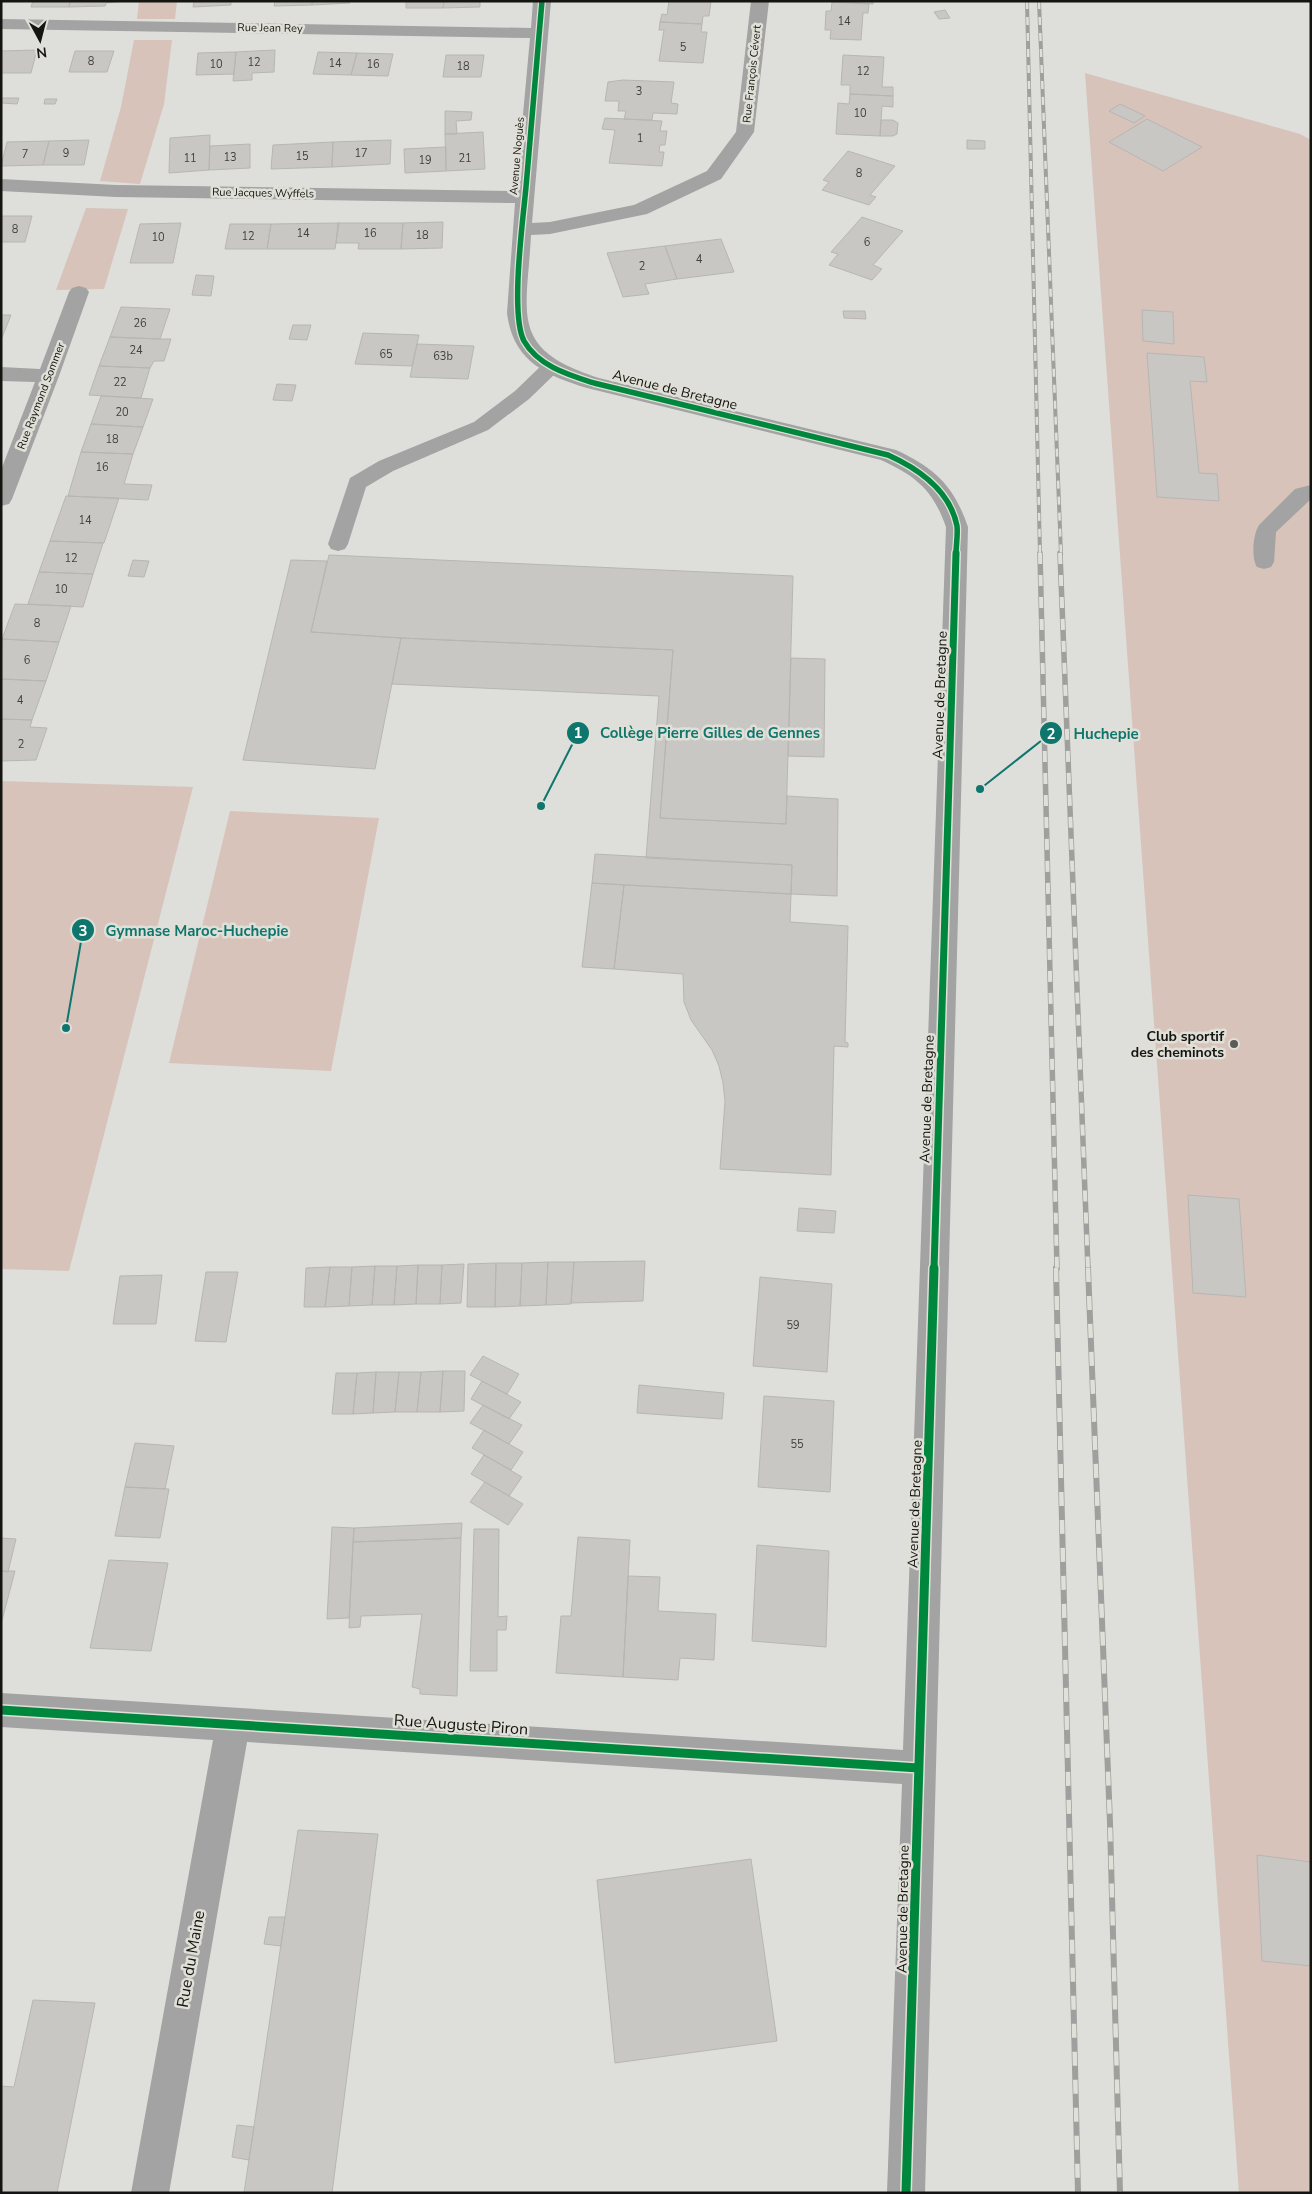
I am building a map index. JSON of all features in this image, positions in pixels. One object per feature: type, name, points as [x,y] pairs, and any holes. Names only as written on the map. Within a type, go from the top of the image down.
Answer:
[{"type":"street","name":"Avenue Noguès","points":[[517,313],[522,229],[542,1]]},
{"type":"street","name":"Rue François Cévert","points":[[522,229],[550,228],[640,210],[714,175],[745,132],[760,1]]},
{"type":"street","name":"Rue Jean Rey","points":[[1,24],[539,33]]},
{"type":"street","name":"Rue Jacques Wyffels","points":[[1,185],[116,191],[525,197]]},
{"type":"street","name":"Rue Raymond Sommer","points":[[1,499],[49,376],[79,292]]},
{"type":"street","name":"Avenue de Bretagne","points":[[517,313],[518,325],[527,347],[551,367],[569,376],[888,455],[910,465],[928,478],[951,506],[957,527],[906,2193]]},
{"type":"street","points":[[1,374],[49,376]]},
{"type":"street","name":"Rue Auguste Piron","points":[[1,1710],[919,1768]]},
{"type":"street","name":"Rue du Maine","points":[[150,2193],[233,1724]]},
{"type":"lane","points":[[338,544],[358,483],[386,466],[481,426],[522,395],[551,367]]},
{"type":"lane","points":[[1264,562],[1266,530],[1302,494],[1311,492]]},
{"type":"shaded area","points":[[139,1],[177,1],[175,19],[137,19]]},
{"type":"shaded area","points":[[134,40],[172,40],[164,104],[140,184],[100,181],[121,107]]},
{"type":"shaded area","name":"Club sportif des cheminots","points":[[1085,73],[1300,134],[1311,140],[1311,2193],[1239,2193]]},
{"type":"shaded area","points":[[86,208],[128,209],[104,289],[56,290]]},
{"type":"shaded area","points":[[1,781],[193,787],[69,1271],[1,1269]]},
{"type":"shaded area","points":[[230,811],[379,818],[331,1071],[169,1063]]},
{"type":"building","points":[[33,1],[70,1],[69,7],[31,7]]},
{"type":"building","points":[[70,1],[126,1],[106,3],[105,6],[69,7]]},
{"type":"building","points":[[194,1],[231,1],[231,5],[193,7]]},
{"type":"building","points":[[275,1],[312,1],[312,5],[274,6]]},
{"type":"building","points":[[312,1],[350,1],[350,3],[312,5]]},
{"type":"building","points":[[406,1],[444,1],[443,8],[406,8]]},
{"type":"building","points":[[444,1],[480,1],[480,7],[443,8]]},
{"type":"building","points":[[669,1],[711,1],[709,16],[703,16],[702,24],[660,22],[662,14],[667,15]]},
{"type":"building","points":[[832,1],[873,1],[873,4]]},
{"type":"building","points":[[832,2],[869,4],[868,13],[863,13],[861,40],[830,39],[831,30],[825,30],[826,11],[831,11]]},
{"type":"building","points":[[945,10],[950,18],[939,19],[934,12]]},
{"type":"building","points":[[660,22],[702,24],[701,32],[707,32],[703,63],[659,61],[664,30],[659,30]]},
{"type":"building","points":[[37,50],[31,73],[1,73],[1,51]]},
{"type":"building","points":[[275,50],[274,72],[252,73],[252,80],[233,81],[236,52]]},
{"type":"building","points":[[75,51],[114,51],[107,72],[69,72]]},
{"type":"building","points":[[236,52],[234,74],[196,75],[198,53]]},
{"type":"building","points":[[318,52],[357,53],[351,75],[313,74]]},
{"type":"building","points":[[357,53],[393,54],[388,76],[351,75]]},
{"type":"building","points":[[446,55],[484,55],[481,77],[443,77]]},
{"type":"building","points":[[843,55],[884,57],[882,87],[893,87],[893,96],[850,94],[850,85],[841,85]]},
{"type":"building","points":[[623,80],[674,82],[671,103],[678,104],[677,114],[653,113],[652,120],[624,119],[626,111],[618,111],[619,101],[605,101],[608,82]]},
{"type":"building","points":[[850,94],[893,96],[893,107],[882,106],[880,136],[836,134],[838,103],[849,104]]},
{"type":"building","points":[[1,98],[19,98],[17,104],[1,103]]},
{"type":"building","points":[[45,99],[57,99],[55,104],[44,104]]},
{"type":"building","points":[[1120,104],[1145,116],[1134,123],[1109,111]]},
{"type":"building","points":[[445,111],[472,112],[471,120],[456,121],[457,134],[445,134]]},
{"type":"building","points":[[605,118],[662,121],[660,131],[667,131],[665,145],[660,145],[659,152],[664,152],[662,166],[609,163],[615,130],[602,129]]},
{"type":"building","points":[[1147,119],[1202,147],[1163,171],[1109,142]]},
{"type":"building","points":[[881,120],[893,120],[898,123],[897,134],[893,136],[880,136]]},
{"type":"building","points":[[483,132],[485,169],[446,171],[445,134]]},
{"type":"building","points":[[210,135],[209,170],[169,173],[170,138]]},
{"type":"building","points":[[89,140],[84,165],[43,165],[49,141]]},
{"type":"building","points":[[391,140],[390,164],[332,167],[333,142]]},
{"type":"building","points":[[967,140],[985,141],[985,149],[967,149]]},
{"type":"building","points":[[49,141],[43,165],[1,166],[7,142]]},
{"type":"building","points":[[333,142],[332,167],[271,169],[273,145]]},
{"type":"building","points":[[250,144],[250,168],[209,170],[210,146]]},
{"type":"building","points":[[446,147],[446,171],[405,173],[404,149]]},
{"type":"building","points":[[848,151],[895,166],[870,195],[876,197],[869,205],[822,190],[829,182],[823,180]]},
{"type":"building","points":[[1,216],[32,216],[25,242],[1,242]]},
{"type":"building","points":[[862,217],[903,231],[873,265],[882,269],[872,280],[829,265],[838,254],[831,252]]},
{"type":"building","points":[[443,222],[442,248],[401,249],[403,223]]},
{"type":"building","points":[[181,223],[173,263],[130,263],[140,224]]},
{"type":"building","points":[[338,223],[403,223],[401,249],[358,249],[359,243],[336,243]]},
{"type":"building","points":[[339,223],[335,249],[267,249],[271,224]]},
{"type":"building","points":[[230,224],[271,224],[267,249],[225,249]]},
{"type":"building","points":[[721,239],[734,272],[677,279],[665,246]]},
{"type":"building","points":[[665,246],[677,279],[645,284],[649,294],[623,297],[607,253]]},
{"type":"building","points":[[196,275],[214,276],[211,296],[192,295]]},
{"type":"building","points":[[121,307],[170,309],[160,339],[110,337]]},
{"type":"building","points":[[1142,310],[1173,312],[1174,344],[1143,341]]},
{"type":"building","points":[[843,311],[865,311],[866,319],[844,318]]},
{"type":"building","points":[[1,315],[11,315],[1,340]]},
{"type":"building","points":[[293,325],[311,325],[307,340],[289,339]]},
{"type":"building","points":[[363,333],[419,335],[412,366],[355,364]]},
{"type":"building","points":[[110,337],[171,339],[164,361],[154,361],[150,368],[99,366]]},
{"type":"building","points":[[417,344],[474,346],[468,379],[410,377]]},
{"type":"building","points":[[1147,353],[1204,357],[1207,382],[1190,381],[1199,473],[1217,474],[1219,501],[1157,497]]},
{"type":"building","points":[[99,366],[150,368],[141,398],[89,395]]},
{"type":"building","points":[[277,384],[296,385],[292,401],[273,400]]},
{"type":"building","points":[[101,396],[153,399],[143,427],[91,424]]},
{"type":"building","points":[[91,424],[143,427],[133,454],[81,452]]},
{"type":"building","points":[[81,452],[133,454],[124,484],[152,485],[148,500],[68,496]]},
{"type":"building","points":[[66,496],[119,498],[104,543],[50,541]]},
{"type":"building","points":[[50,541],[103,543],[93,574],[39,572]]},
{"type":"building","points":[[329,555],[793,576],[786,824],[660,818],[673,650],[401,638],[311,632]]},
{"type":"building","points":[[133,560],[149,561],[144,577],[128,576]]},
{"type":"building","points":[[291,560],[327,561],[311,632],[401,638],[375,769],[243,760]]},
{"type":"building","points":[[39,572],[93,574],[83,607],[28,604]]},
{"type":"building","points":[[15,604],[71,606],[59,642],[2,639]]},
{"type":"building","points":[[401,638],[673,650],[660,818],[786,824],[787,796],[838,799],[837,896],[791,894],[792,865],[646,858],[659,696],[392,684]]},
{"type":"building","points":[[2,639],[59,642],[46,681],[1,679]]},
{"type":"building","points":[[791,658],[825,659],[824,757],[788,756]]},
{"type":"building","points":[[1,679],[46,681],[32,720],[1,719]]},
{"type":"building","points":[[1,719],[32,720],[30,727],[47,728],[36,760],[1,761]]},
{"type":"building","points":[[595,854],[792,865],[791,894],[592,883]]},
{"type":"building","points":[[592,883],[624,885],[614,969],[582,967]]},
{"type":"building","points":[[624,885],[791,894],[790,922],[848,926],[845,1042],[848,1043],[848,1047],[834,1046],[831,1175],[720,1169],[725,1101],[723,1083],[719,1066],[712,1050],[691,1020],[684,1002],[683,974],[614,969]]},
{"type":"building","points":[[1188,1195],[1239,1199],[1246,1297],[1193,1293]]},
{"type":"building","points":[[799,1208],[836,1211],[834,1233],[797,1231]]},
{"type":"building","points":[[645,1261],[643,1301],[571,1303],[574,1262]]},
{"type":"building","points":[[548,1262],[546,1305],[520,1306],[522,1263]]},
{"type":"building","points":[[548,1262],[574,1262],[571,1304],[546,1305]]},
{"type":"building","points":[[496,1263],[495,1307],[467,1307],[468,1264]]},
{"type":"building","points":[[496,1263],[522,1263],[520,1306],[495,1307]]},
{"type":"building","points":[[464,1264],[461,1303],[440,1304],[442,1265]]},
{"type":"building","points":[[418,1265],[442,1265],[440,1304],[416,1304]]},
{"type":"building","points":[[418,1265],[416,1304],[394,1305],[397,1266]]},
{"type":"building","points":[[375,1266],[397,1266],[394,1305],[372,1305]]},
{"type":"building","points":[[375,1266],[372,1305],[349,1306],[352,1267]]},
{"type":"building","points":[[330,1267],[352,1267],[349,1306],[325,1307]]},
{"type":"building","points":[[330,1267],[325,1307],[304,1307],[306,1268]]},
{"type":"building","points":[[206,1272],[238,1272],[226,1342],[195,1341]]},
{"type":"building","points":[[162,1275],[156,1324],[113,1324],[120,1276]]},
{"type":"building","points":[[760,1277],[832,1284],[827,1372],[753,1366]]},
{"type":"building","points":[[483,1356],[519,1374],[507,1394],[470,1375]]},
{"type":"building","points":[[443,1371],[465,1371],[464,1411],[440,1412]]},
{"type":"building","points":[[443,1371],[440,1412],[417,1412],[421,1372]]},
{"type":"building","points":[[376,1372],[373,1413],[353,1414],[357,1373]]},
{"type":"building","points":[[376,1372],[399,1372],[395,1412],[373,1413]]},
{"type":"building","points":[[399,1372],[421,1372],[417,1412],[395,1412]]},
{"type":"building","points":[[336,1373],[357,1373],[353,1414],[332,1414]]},
{"type":"building","points":[[482,1381],[521,1402],[509,1419],[471,1399]]},
{"type":"building","points":[[639,1385],[724,1393],[722,1419],[637,1413]]},
{"type":"building","points":[[764,1396],[834,1401],[830,1492],[758,1487]]},
{"type":"building","points":[[483,1405],[522,1425],[509,1444],[470,1423]]},
{"type":"building","points":[[484,1430],[523,1452],[511,1470],[472,1448]]},
{"type":"building","points":[[135,1443],[174,1446],[165,1489],[125,1487]]},
{"type":"building","points":[[484,1455],[522,1477],[509,1496],[471,1474]]},
{"type":"building","points":[[485,1482],[523,1504],[508,1525],[470,1502]]},
{"type":"building","points":[[125,1487],[169,1489],[160,1538],[115,1536]]},
{"type":"building","points":[[462,1523],[461,1538],[353,1542],[354,1528]]},
{"type":"building","points":[[332,1527],[354,1528],[349,1618],[327,1619]]},
{"type":"building","points":[[474,1529],[499,1529],[498,1617],[507,1616],[506,1630],[497,1630],[497,1671],[470,1671]]},
{"type":"building","points":[[578,1537],[630,1540],[623,1677],[556,1673],[561,1616],[571,1616]]},
{"type":"building","points":[[1,1538],[16,1539],[8,1572],[1,1571]]},
{"type":"building","points":[[461,1538],[457,1696],[420,1694],[420,1689],[412,1687],[422,1614],[361,1616],[360,1627],[349,1628],[353,1542]]},
{"type":"building","points":[[757,1545],[829,1551],[826,1647],[752,1641]]},
{"type":"building","points":[[109,1560],[168,1563],[151,1651],[90,1648]]},
{"type":"building","points":[[1,1571],[15,1571],[1,1624]]},
{"type":"building","points":[[628,1576],[660,1577],[658,1611],[716,1614],[714,1660],[680,1658],[678,1680],[623,1677]]},
{"type":"building","points":[[298,1830],[378,1834],[332,2193],[244,2193]]},
{"type":"building","points":[[1257,1855],[1311,1862],[1311,1966],[1262,1961]]},
{"type":"building","points":[[751,1859],[777,2041],[615,2063],[597,1880]]},
{"type":"building","points":[[269,1917],[285,1917],[281,1946],[264,1944]]},
{"type":"building","points":[[33,2000],[95,2003],[57,2193],[1,2193],[1,2086],[14,2087]]},
{"type":"building","points":[[237,2125],[254,2127],[249,2160],[232,2157]]},
{"type":"railway","points":[[1027,1],[1040,554]]},
{"type":"railway","points":[[1039,1],[1061,554]]},
{"type":"railway","points":[[1040,553],[1057,1269]]},
{"type":"railway","points":[[1060,553],[1088,1269]]},
{"type":"railway","points":[[1056,1268],[1078,2193]]},
{"type":"railway","points":[[1088,1268],[1110,1823],[1120,2193]]},
{"type":"cycle path","points":[[542,1],[522,229],[517,313],[519,328],[524,341],[532,352],[554,368],[594,383],[888,455],[913,467],[932,482],[946,501],[957,527],[906,2193]]},
{"type":"cycle path","points":[[1,1710],[919,1768]]},
{"type":"place","name":"Huchepie","points":[[980,789]]},
{"type":"place","name":"Collège Pierre Gilles de Gennes","points":[[541,806]]},
{"type":"place","name":"Gymnase Maroc-Huchepie","points":[[66,1028]]},
{"type":"place","name":"Club sportif des cheminots","points":[[1234,1044]]}]
